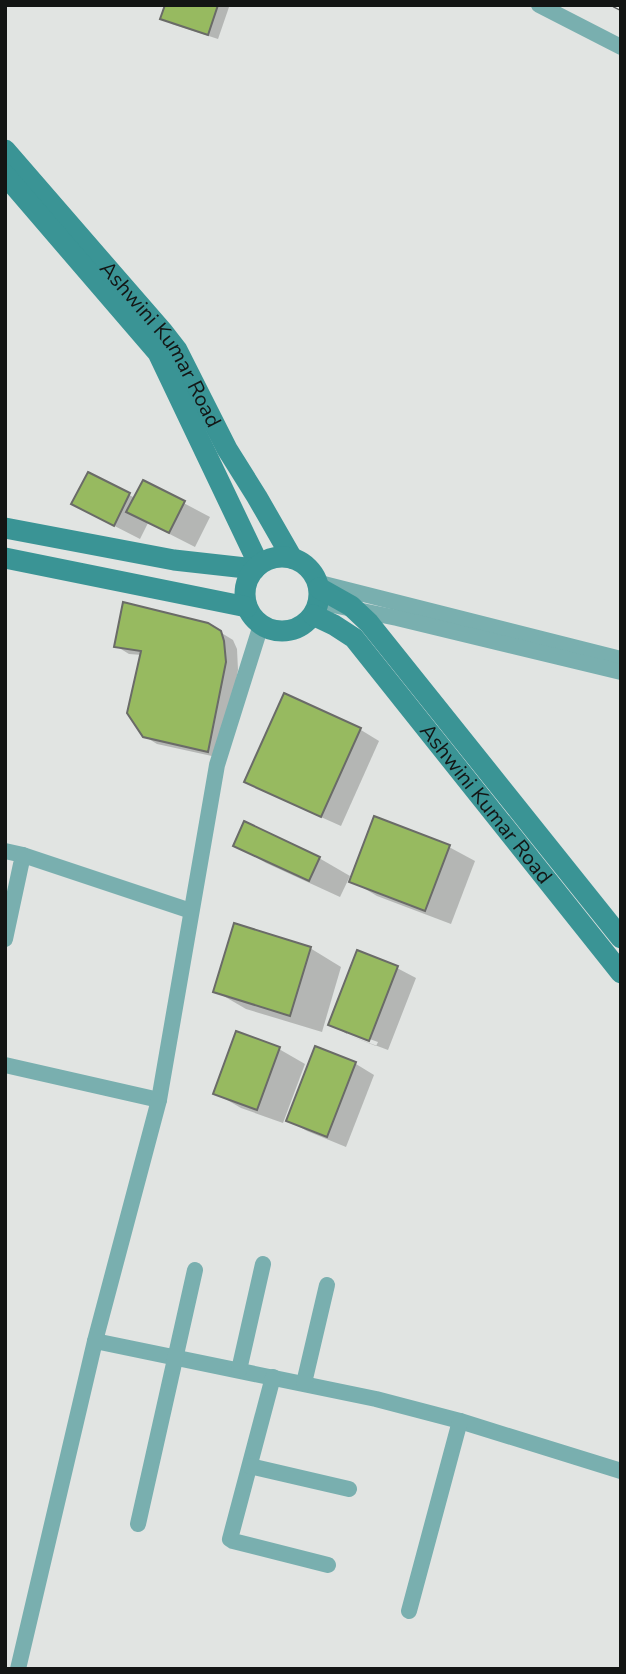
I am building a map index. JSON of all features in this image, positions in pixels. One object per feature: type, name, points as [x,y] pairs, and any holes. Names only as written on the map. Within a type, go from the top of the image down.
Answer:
[{"type":"main road","name":"Ashwini Kumar Road","points":[[5,150],[177,350],[227,449],[292,558]]},
{"type":"main road","name":"Ashwini Kumar Road","points":[[5,175],[158,353],[257,567]]},
{"type":"main road","points":[[5,528],[174,560],[257,567]]},
{"type":"main road","points":[[282,557],[302,562],[310,569],[317,597],[305,624],[295,630],[283,632],[271,630],[253,617],[247,607],[245,587],[257,567],[272,558],[282,557]]},
{"type":"main road","points":[[5,558],[247,607]]},
{"type":"main road","name":"Ashwini Kumar Road","points":[[317,597],[355,609],[369,623],[621,938]]},
{"type":"main road","name":"Ashwini Kumar Road","points":[[317,597],[334,625],[354,638],[621,973]]},
{"type":"street","points":[[539,5],[621,47]]},
{"type":"street","points":[[317,597],[621,659]]},
{"type":"street","points":[[355,609],[621,672]]},
{"type":"street","points":[[18,1669],[95,1341],[159,1100],[217,765],[261,625]]},
{"type":"street","points":[[5,851],[191,911]]},
{"type":"street","points":[[5,939],[23,855]]},
{"type":"street","points":[[5,1065],[159,1100]]},
{"type":"street","points":[[239,1370],[263,1265]]},
{"type":"street","points":[[138,1524],[195,1270]]},
{"type":"street","points":[[304,1384],[327,1285]]},
{"type":"street","points":[[95,1341],[376,1399],[460,1421],[621,1471]]},
{"type":"street","points":[[273,1377],[230,1537],[231,1540],[328,1565]]},
{"type":"street","points":[[408,1611],[460,1421]]},
{"type":"street","points":[[250,1466],[349,1489]]},
{"type":"building","points":[[165,5],[218,5],[208,35],[160,19]]},
{"type":"building","points":[[88,472],[130,493],[114,526],[71,504]]},
{"type":"building","points":[[143,480],[185,501],[169,533],[126,512]]},
{"type":"building","points":[[123,602],[208,623],[221,631],[226,662],[208,752],[143,737],[127,713],[141,651],[114,647]]},
{"type":"building","points":[[284,693],[361,728],[321,817],[244,782]]},
{"type":"building","points":[[374,816],[450,845],[425,911],[349,882]]},
{"type":"building","points":[[244,821],[320,857],[309,881],[233,846]]},
{"type":"building","points":[[234,923],[311,947],[290,1016],[213,992]]},
{"type":"building","points":[[357,950],[398,966],[369,1041],[328,1025]]},
{"type":"building","points":[[236,1031],[280,1047],[257,1110],[213,1094]]},
{"type":"building","points":[[315,1046],[356,1062],[327,1137],[286,1121]]},
{"type":"railway","points":[[615,5],[621,8]]}]
